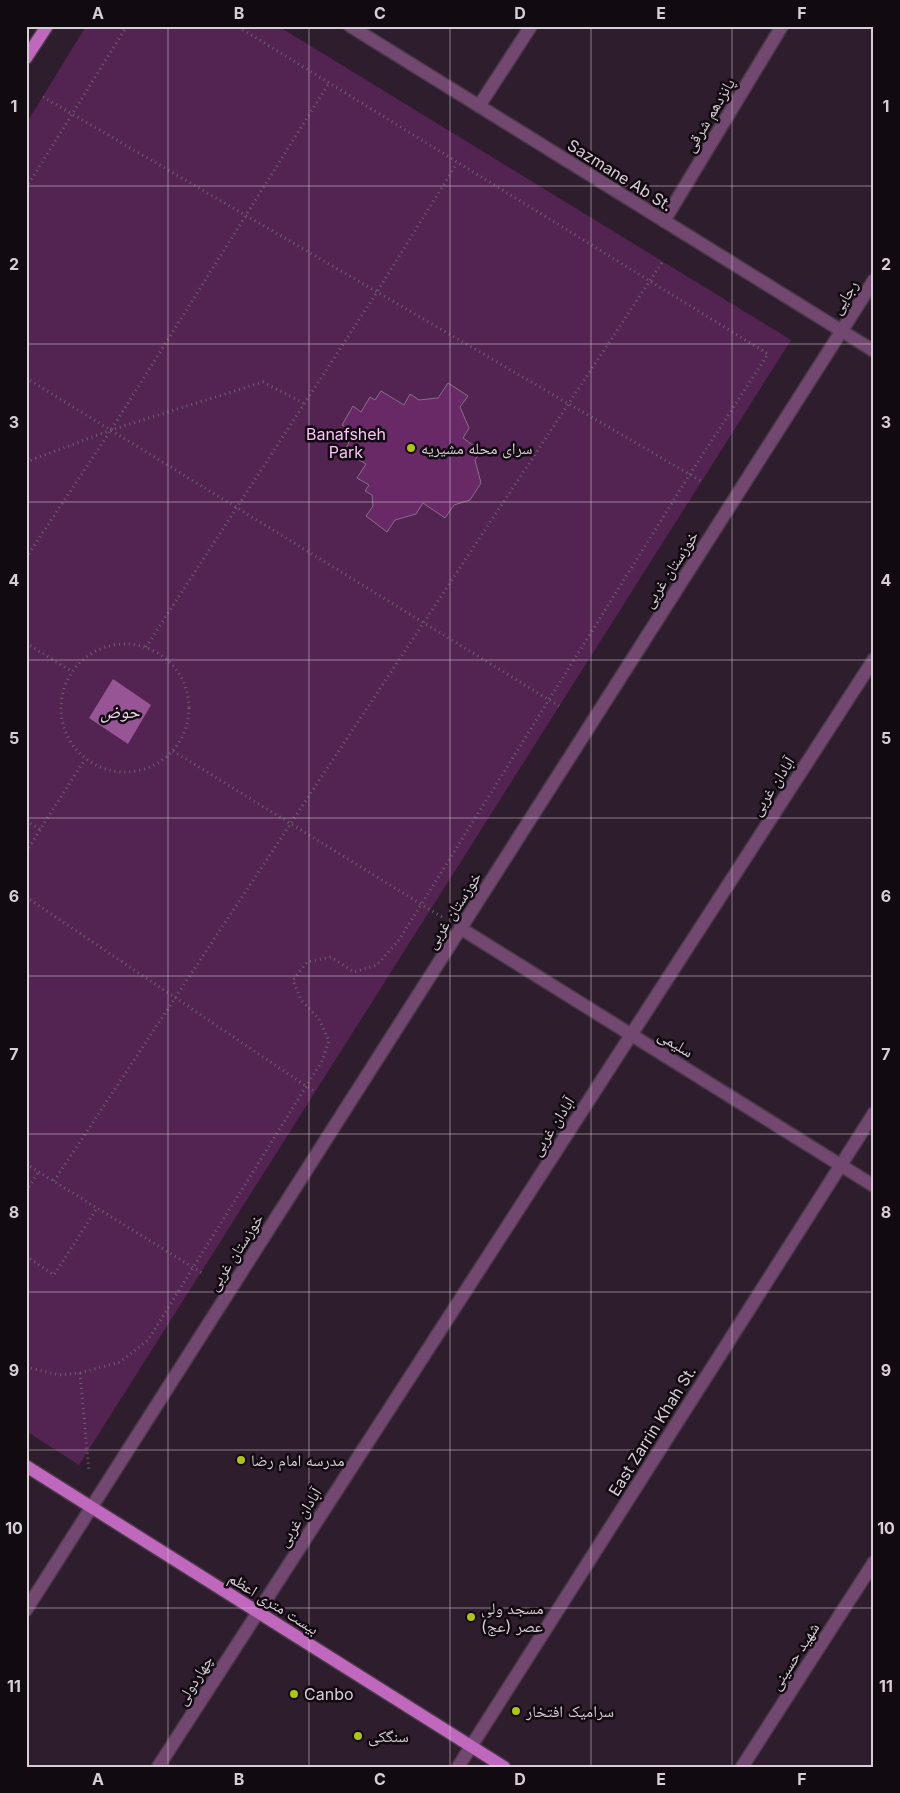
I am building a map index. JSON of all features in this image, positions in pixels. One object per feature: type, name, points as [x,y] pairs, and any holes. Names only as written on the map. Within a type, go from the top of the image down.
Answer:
[{"type":"main road","points":[[26,58],[47,26]]},
{"type":"main road","name":"بیست متری اعظم","points":[[26,1466],[504,1767]]},
{"type":"street","name":"Sazmane Ab St.","points":[[350,26],[874,351]]},
{"type":"street","points":[[479,106],[531,26]]},
{"type":"street","name":"پانزدهم شرقی","points":[[664,221],[782,26]]},
{"type":"street","name":"رجایی","points":[[841,331],[874,280]]},
{"type":"street","name":"خوزستان غربی","points":[[26,1610],[841,331]]},
{"type":"street","name":"آبادان غربی","points":[[257,1611],[874,659]]},
{"type":"street","name":"سلیمی","points":[[460,928],[874,1186]]},
{"type":"street","name":"East Zarrin Khah St.","points":[[458,1767],[874,1113]]},
{"type":"street","name":"شهید حسینی","points":[[742,1767],[874,1562]]},
{"type":"street","name":"چهاردولی","points":[[158,1767],[257,1611]]},
{"type":"path","points":[[26,188],[126,26]]},
{"type":"path","points":[[26,1367],[59,1376],[80,1373],[120,1362],[148,1340],[322,1061],[329,1041],[319,1019],[301,1000],[293,980],[307,962],[331,957],[354,972],[377,965],[399,940],[690,474],[768,354],[237,26]]},
{"type":"path","points":[[26,558],[111,430],[247,217],[329,83]]},
{"type":"path","points":[[43,97],[701,481]]},
{"type":"path","points":[[146,647],[377,292],[457,163]]},
{"type":"path","points":[[54,1181],[663,261]]},
{"type":"path","points":[[26,378],[558,706]]},
{"type":"path","points":[[26,462],[111,430],[263,382],[305,404]]},
{"type":"path","points":[[26,643],[71,671]]},
{"type":"path","points":[[125,644],[146,647],[169,662],[178,672],[187,692],[189,712],[184,733],[173,751],[157,765],[137,772],[115,772],[94,766],[77,752],[65,734],[60,712],[62,691],[71,671],[86,656],[104,647],[125,644]]},
{"type":"path","points":[[173,751],[460,928]]},
{"type":"path","points":[[26,852],[85,759]]},
{"type":"path","points":[[26,821],[40,829]]},
{"type":"path","points":[[26,897],[315,1092]]},
{"type":"path","points":[[26,1164],[202,1273]]},
{"type":"path","points":[[26,1191],[39,1171]]},
{"type":"path","points":[[26,1256],[54,1274],[97,1208]]},
{"type":"path","points":[[80,1373],[91,1507]]},
{"type":"green space","name":"Banafsheh Park","points":[[86,26],[278,26],[791,340],[79,1465],[26,1431],[26,124]]},
{"type":"water","name":"حوض","points":[[113,679],[151,705],[128,744],[89,718]]},
{"type":"building","points":[[448,383],[468,396],[460,407],[469,428],[463,438],[481,451],[475,460],[481,483],[470,500],[454,505],[445,518],[423,503],[416,514],[395,520],[387,532],[366,516],[373,506],[372,495],[365,491],[369,485],[357,478],[366,464],[344,451],[349,443],[344,439],[349,430],[342,425],[353,406],[361,412],[370,397],[375,400],[381,391],[404,405],[410,394],[419,400],[438,398]]},
{"type":"place","name":"سرای محله مشیریه","points":[[411,448]]},
{"type":"place","name":"مدرسه امام رضا","points":[[241,1460]]},
{"type":"place","name":"مسجد ولی عصر (عج)","points":[[471,1617]]},
{"type":"place","name":"Canbo","points":[[294,1694]]},
{"type":"place","name":"سرامیک افتخار","points":[[516,1711]]},
{"type":"place","name":"سنگکی","points":[[358,1736]]}]
